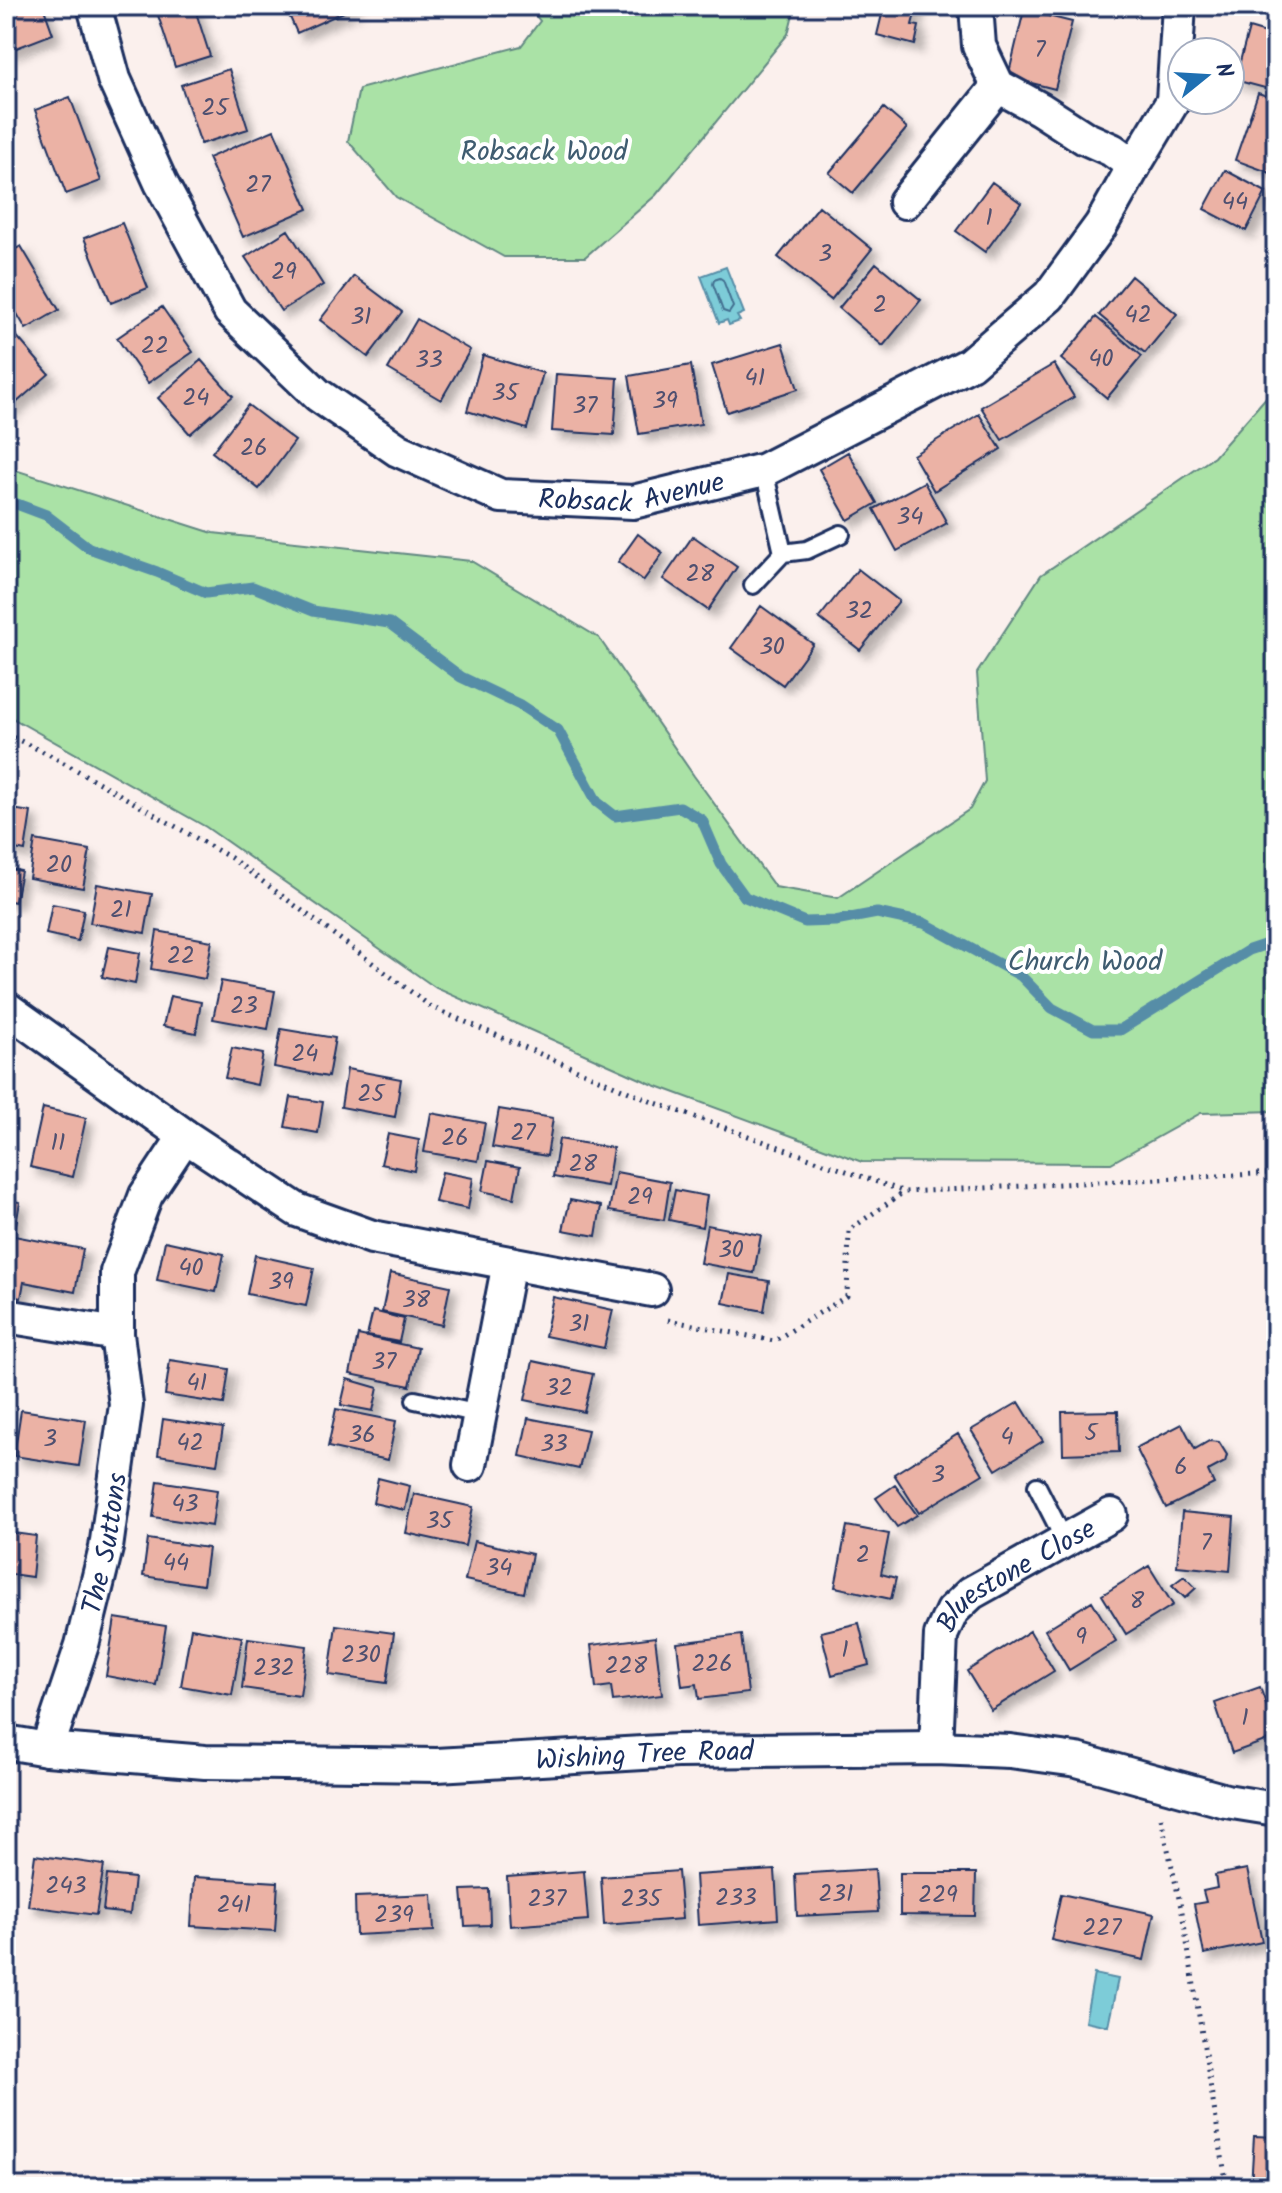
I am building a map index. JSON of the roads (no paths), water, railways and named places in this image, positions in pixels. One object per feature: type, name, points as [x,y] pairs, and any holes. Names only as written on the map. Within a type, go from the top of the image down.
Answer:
[{"type":"street","name":"Robsack Avenue","points":[[94,6],[114,79],[161,183],[230,311],[318,395],[398,450],[501,496],[633,502],[764,470],[970,364],[1049,296],[1101,225],[1173,101],[1179,6]]},
{"type":"street","points":[[976,6],[979,46],[998,86],[1085,138],[1112,150],[1134,166]]},
{"type":"street","points":[[905,202],[998,86]]},
{"type":"street","points":[[6,1008],[185,1136],[297,1210],[372,1237],[652,1290]]},
{"type":"street","name":"The Suttons","points":[[47,1749],[82,1645],[106,1548],[126,1405],[117,1334],[117,1272],[146,1195],[185,1136]]},
{"type":"street","points":[[470,1465],[509,1263]]},
{"type":"street","points":[[6,1316],[117,1334]]},
{"type":"street","name":"Bluestone Close","points":[[936,1748],[941,1635],[952,1611],[971,1593],[1111,1515]]},
{"type":"street","name":"Wishing Tree Road","points":[[6,1742],[47,1749],[205,1762],[437,1765],[677,1751],[936,1748],[1010,1751],[1077,1760],[1226,1801],[1276,1809]]},
{"type":"lane","points":[[764,470],[783,553]]},
{"type":"lane","points":[[753,585],[783,553],[807,550],[841,534]]},
{"type":"lane","points":[[415,1400],[480,1414]]},
{"type":"lane","points":[[1037,1486],[1065,1541]]},
{"type":"water","points":[[726,267],[744,313],[737,316],[740,321],[729,325],[727,320],[719,323],[701,276]]},
{"type":"water","points":[[1094,1974],[1118,1979],[1108,2026],[1085,2021]]},
{"type":"waterway","points":[[6,500],[46,515],[89,548],[206,593],[253,587],[313,611],[389,623],[461,677],[520,705],[558,730],[597,802],[615,816],[680,807],[702,820],[721,864],[745,897],[805,922],[835,921],[877,913],[924,923],[1021,976],[1052,1008],[1093,1030],[1120,1030],[1249,950],[1276,941]]},
{"type":"park label","name":"Robsack Wood","points":[[544,150]]},
{"type":"park label","name":"Church Wood","points":[[1085,960]]}]
